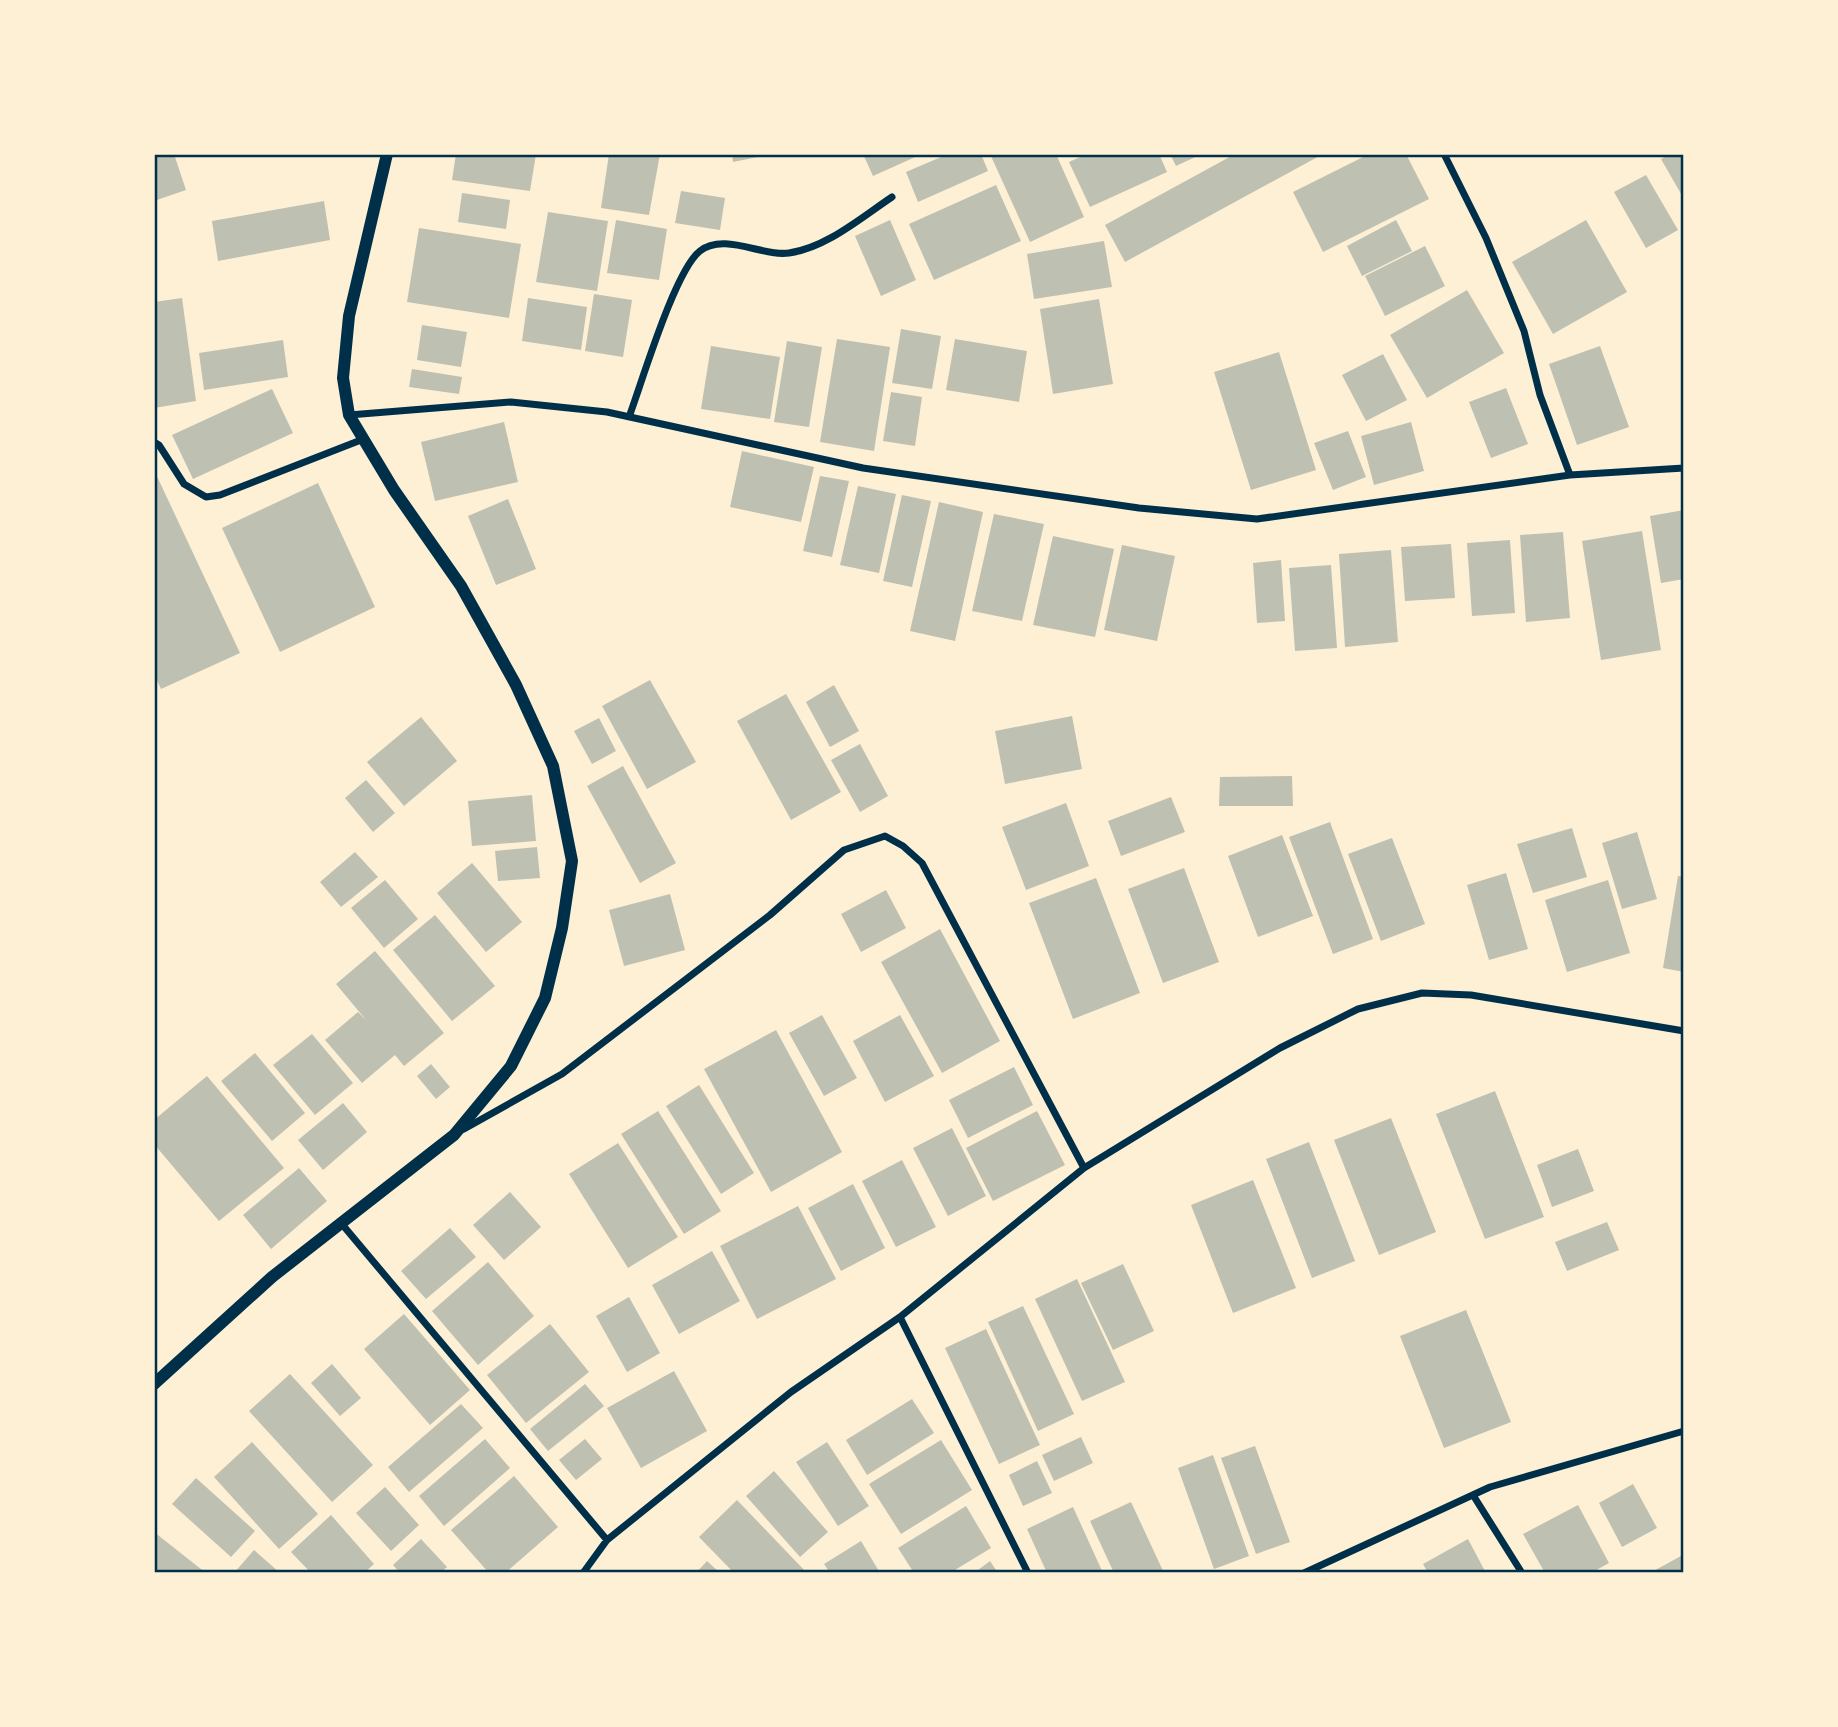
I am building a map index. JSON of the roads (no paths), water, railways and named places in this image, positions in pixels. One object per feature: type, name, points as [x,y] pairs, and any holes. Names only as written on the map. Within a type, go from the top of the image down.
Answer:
[{"type":"street","points":[[387,154],[349,316],[343,378],[349,415],[361,440],[461,586],[516,685],[552,766],[572,861],[562,928],[545,998],[511,1066],[454,1135]]},
{"type":"street","points":[[1444,154],[1486,238],[1524,331],[1540,395],[1570,475]]},
{"type":"street","points":[[629,417],[674,296],[694,257],[703,248],[716,244],[788,253],[816,245],[892,197]]},
{"type":"street","points":[[349,415],[512,402],[629,417],[863,468],[1139,508],[1257,519],[1570,475],[1684,468]]},
{"type":"street","points":[[154,442],[159,444],[184,484],[206,497],[220,495],[361,440]]},
{"type":"street","points":[[154,1384],[174,1363],[272,1277],[454,1135],[562,1074],[770,915],[844,850],[885,836],[903,846],[922,863],[1084,1168]]},
{"type":"street","points":[[583,1573],[607,1540],[791,1392],[900,1317],[1084,1168],[1280,1048],[1359,1010],[1422,993],[1471,995],[1684,1031]]},
{"type":"street","points":[[341,1223],[607,1540]]},
{"type":"street","points":[[900,1317],[1028,1573]]},
{"type":"street","points":[[1304,1573],[1490,1487],[1684,1431]]},
{"type":"street","points":[[1472,1495],[1522,1573]]}]
